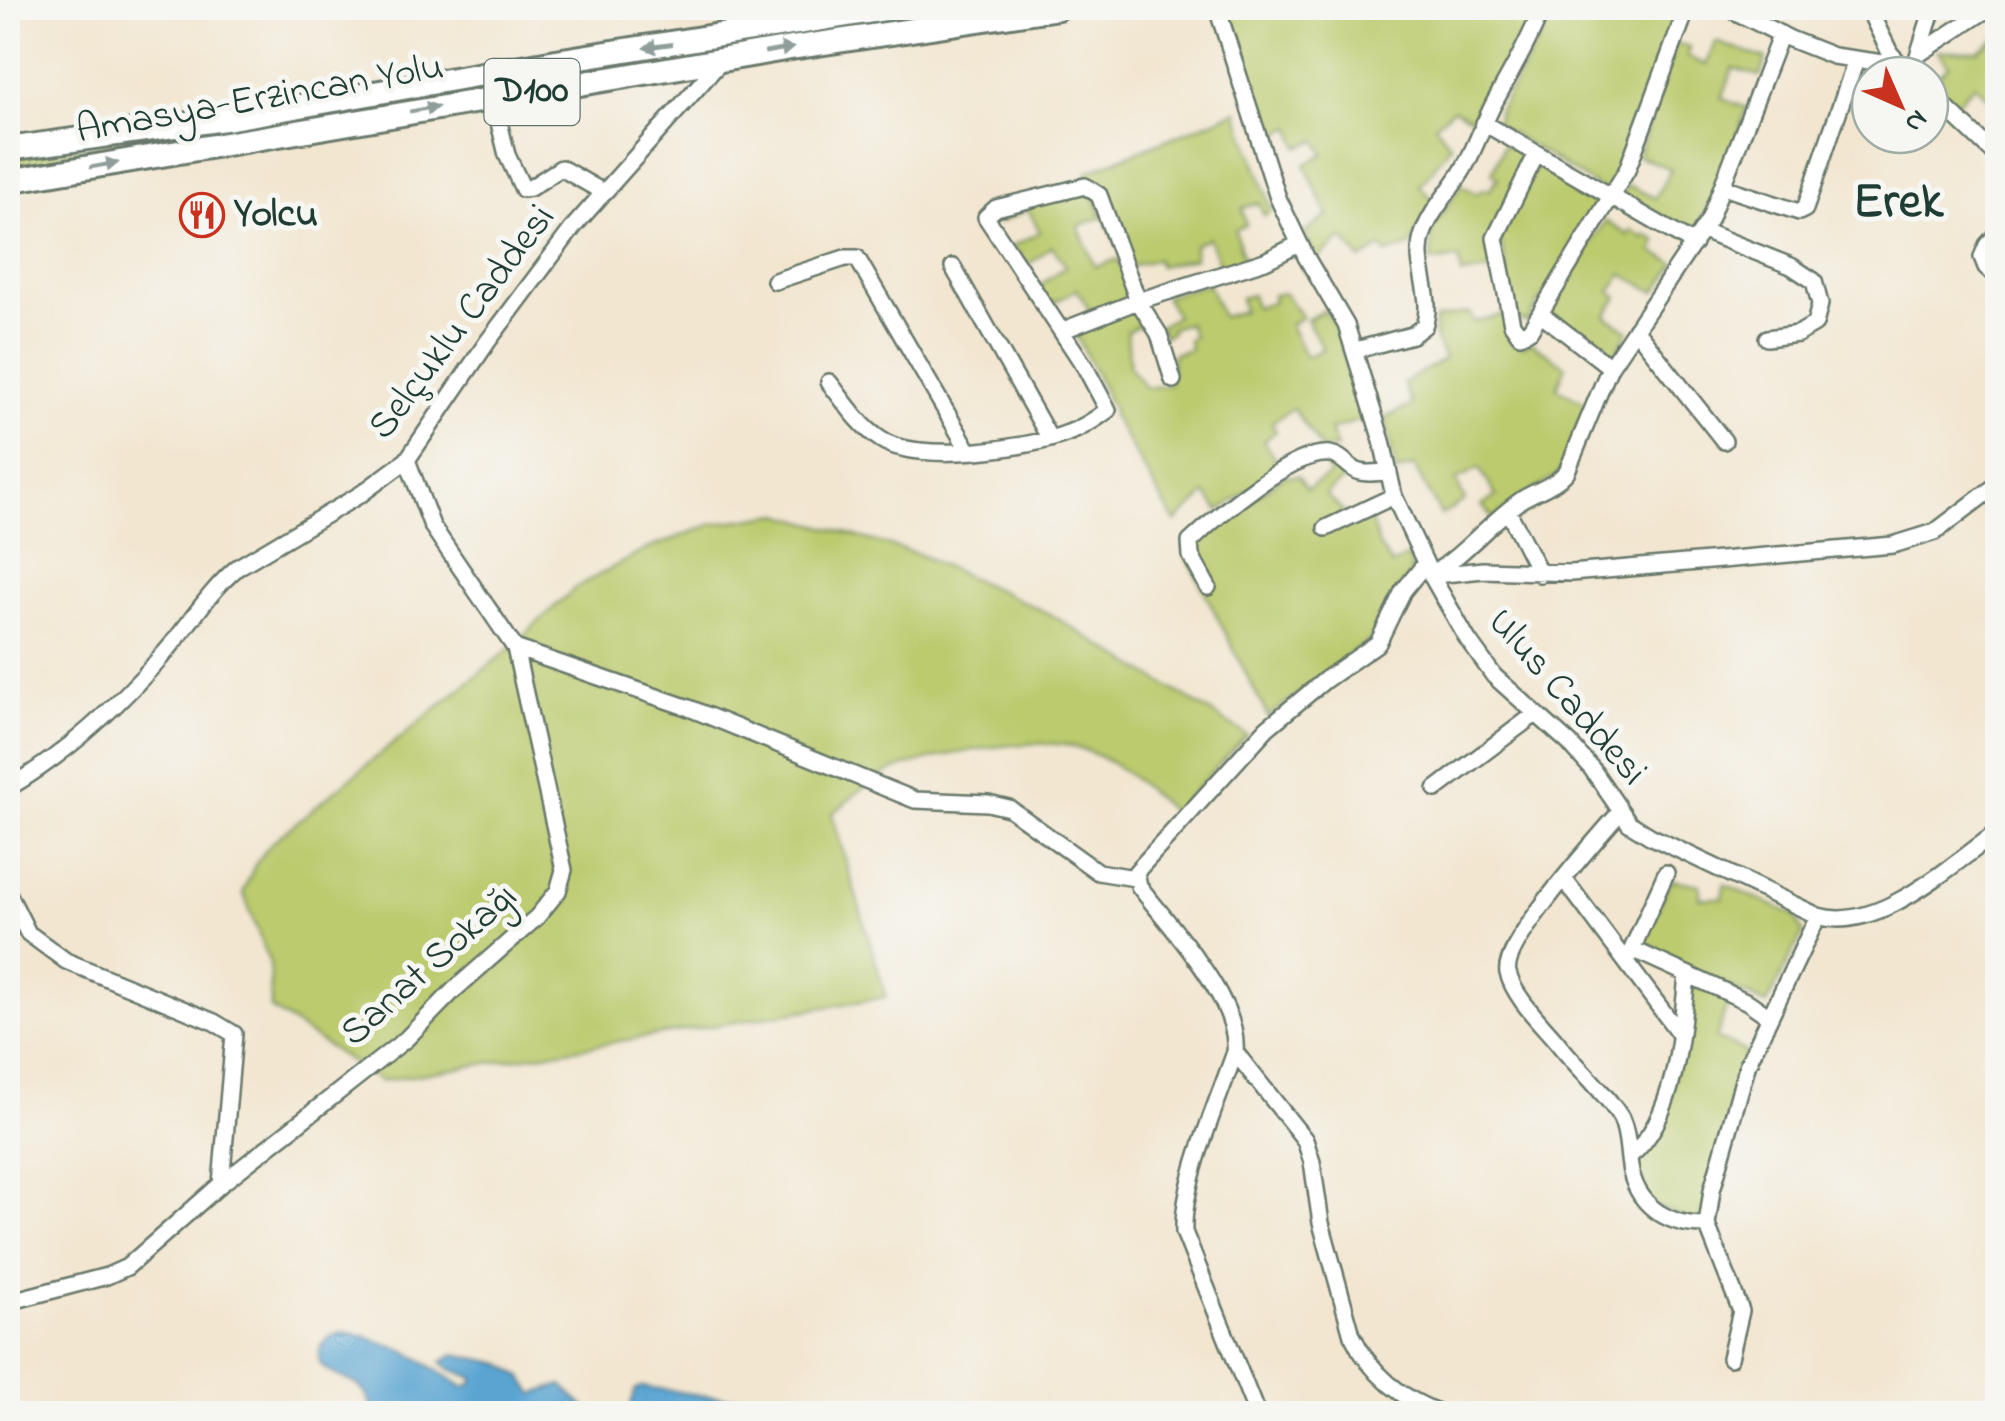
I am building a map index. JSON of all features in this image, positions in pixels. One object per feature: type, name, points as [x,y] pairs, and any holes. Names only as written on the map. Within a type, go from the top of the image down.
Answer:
[{"type":"highway","name":"Amasya-Erzincan Yolu","points":[[8,149],[232,118],[556,60],[892,8]]},
{"type":"highway","name":"Amasya-Erzincan Yolu","points":[[8,181],[1058,8]]},
{"type":"street","name":"Ulus Caddesi","points":[[1217,8],[1271,178],[1299,244],[1346,325],[1356,350],[1394,496],[1428,570],[1482,662],[1534,715],[1580,754],[1629,822],[1650,836],[1818,916],[1844,921],[1886,907],[1998,832]]},
{"type":"street","points":[[1356,350],[1412,335],[1424,326],[1427,306],[1421,238],[1466,164],[1542,8]]},
{"type":"street","points":[[1536,155],[1496,238],[1515,332],[1526,333],[1612,199],[1637,146],[1687,8]]},
{"type":"street","points":[[1728,8],[1833,56],[1850,59]]},
{"type":"street","points":[[1868,8],[1896,55]]},
{"type":"street","points":[[1919,54],[1933,8]]},
{"type":"street","points":[[1919,54],[1989,8]]},
{"type":"street","points":[[1135,878],[1138,865],[1254,740],[1325,680],[1378,643],[1404,591],[1428,570],[1458,558],[1508,511],[1554,483],[1567,470],[1610,367],[1699,237],[1723,187],[1781,34]]},
{"type":"street","name":"Selçuklu Caddesi","points":[[8,788],[63,750],[114,706],[238,566],[362,494],[406,460],[540,269],[603,192],[721,61]]},
{"type":"street","points":[[1723,187],[1799,212],[1806,209],[1850,78]]},
{"type":"street","points":[[494,98],[507,155],[523,189],[560,168],[603,192]]},
{"type":"street","points":[[1950,111],[1998,156]]},
{"type":"street","points":[[1484,123],[1612,199],[1699,237],[1792,266],[1814,281],[1820,304],[1815,324],[1806,332],[1767,338]]},
{"type":"street","points":[[829,382],[880,439],[893,446],[926,452],[969,451],[1050,439],[1069,433],[1108,410],[986,216],[988,212],[1075,188],[1099,195],[1138,302],[1160,334],[1173,380]]},
{"type":"street","points":[[1998,233],[1982,257],[1998,278]]},
{"type":"street","points":[[1061,331],[1265,261],[1299,244]]},
{"type":"street","points":[[775,281],[845,258],[857,258],[969,451]]},
{"type":"street","points":[[953,266],[1050,439]]},
{"type":"street","points":[[1540,314],[1610,367]]},
{"type":"street","points":[[1636,329],[1724,441]]},
{"type":"street","points":[[1208,587],[1190,556],[1190,542],[1258,487],[1320,454],[1339,456],[1359,472],[1388,472]]},
{"type":"street","name":"Sanat Sokağı","points":[[8,1302],[107,1276],[126,1267],[221,1184],[406,1039],[536,917],[558,891],[564,870],[515,648],[438,536],[406,460]]},
{"type":"street","points":[[1428,570],[1540,574],[1909,542],[1935,532],[1998,484]]},
{"type":"street","points":[[1326,528],[1394,496]]},
{"type":"street","points":[[1508,511],[1540,574]]},
{"type":"street","points":[[515,648],[689,708],[915,800],[988,803],[1009,808],[1098,872],[1135,878],[1218,993],[1236,1039],[1236,1052],[1202,1148],[1184,1232],[1257,1414]]},
{"type":"street","points":[[1436,789],[1534,715]]},
{"type":"street","points":[[1620,811],[1564,878],[1517,944],[1508,971],[1542,1024],[1616,1110],[1625,1126],[1636,1188],[1649,1207],[1682,1224],[1707,1226]]},
{"type":"street","points":[[1630,956],[1666,873]]},
{"type":"street","points":[[1564,878],[1630,956],[1679,1033]]},
{"type":"street","points":[[8,894],[28,933],[44,947],[86,971],[214,1022],[234,1034],[221,1184]]},
{"type":"street","points":[[1730,1358],[1741,1311],[1707,1226],[1712,1190],[1735,1102],[1768,1016],[1818,916]]},
{"type":"street","points":[[1630,956],[1687,974],[1748,1002],[1768,1016]]},
{"type":"street","points":[[1630,1156],[1648,1140],[1662,1114],[1687,974]]},
{"type":"street","points":[[1236,1052],[1305,1140],[1320,1223],[1360,1352],[1384,1381],[1443,1414]]},
{"type":"green space","points":[[953,8],[1000,8],[8,174],[8,159]]},
{"type":"green space","points":[[1238,8],[1536,8],[1478,121],[1453,109],[1435,125],[1451,145],[1420,186],[1435,202],[1410,246],[1386,254],[1382,247],[1361,260],[1343,238],[1316,260],[1304,233],[1328,216],[1305,165],[1324,154],[1317,140],[1299,147],[1292,127],[1270,137],[1230,15]]},
{"type":"green space","points":[[1552,8],[1681,8],[1609,194],[1496,124],[1499,109],[1541,38]]},
{"type":"green space","points":[[1997,37],[1997,107],[1975,84],[1956,104],[1950,98],[1950,55],[1938,51],[1979,51]]},
{"type":"green space","points":[[1716,42],[1766,59],[1760,76],[1733,68],[1722,99],[1747,108],[1718,190],[1692,237],[1619,200],[1627,185],[1655,198],[1671,169],[1638,156],[1676,43],[1690,47],[1687,57],[1706,65]]},
{"type":"green space","points":[[1237,111],[1272,210],[1264,216],[1259,203],[1242,208],[1246,225],[1235,230],[1245,263],[1222,271],[1209,238],[1194,245],[1195,258],[1159,266],[1157,259],[1129,267],[1086,181],[1087,172]]},
{"type":"green space","points":[[1504,144],[1528,157],[1495,230],[1495,270],[1461,275],[1459,258],[1431,262],[1432,229],[1461,185],[1477,194],[1483,189],[1489,191],[1498,177],[1492,173]]},
{"type":"green space","points":[[1539,160],[1603,200],[1527,322],[1515,318],[1500,238]]},
{"type":"green space","points":[[1081,190],[1092,194],[1102,217],[1078,226],[1095,267],[1118,259],[1132,298],[1091,314],[1077,289],[1049,306],[1038,287],[1066,266],[1052,246],[1026,267],[1013,246],[1040,232],[1028,209],[999,223],[994,213]]},
{"type":"green space","points":[[1605,221],[1628,235],[1631,230],[1657,241],[1653,252],[1676,264],[1656,292],[1622,274],[1610,291],[1618,297],[1606,316],[1629,331],[1611,360],[1547,313]]},
{"type":"green space","points":[[1208,284],[1222,317],[1243,311],[1240,298],[1252,295],[1255,307],[1273,302],[1273,295],[1284,293],[1302,317],[1290,325],[1306,357],[1323,349],[1307,320],[1324,310],[1337,330],[1361,420],[1330,430],[1337,448],[1322,450],[1293,408],[1271,423],[1276,431],[1264,441],[1281,468],[1219,511],[1206,494],[1175,522],[1112,415],[1075,332],[1134,308],[1144,323],[1127,331],[1130,368],[1146,388],[1169,385],[1173,354],[1190,349],[1188,340],[1193,337],[1188,323],[1171,328],[1171,333],[1164,336],[1160,326],[1176,316],[1165,296]]},
{"type":"green space","points":[[1470,312],[1473,322],[1503,315],[1511,342],[1523,347],[1530,342],[1566,366],[1557,388],[1587,404],[1560,473],[1493,518],[1482,506],[1496,496],[1479,468],[1456,480],[1465,500],[1441,515],[1414,466],[1396,472],[1385,418],[1412,405],[1403,383],[1444,359],[1434,336],[1435,319]]},
{"type":"green space","points":[[1321,458],[1328,458],[1351,473],[1326,494],[1353,522],[1369,514],[1379,546],[1392,565],[1408,556],[1412,569],[1378,634],[1268,717],[1186,555],[1212,528],[1284,476],[1298,476],[1307,489],[1330,475]]},
{"type":"green space","points":[[780,514],[918,554],[1050,614],[1247,735],[1173,813],[1114,764],[1071,746],[1053,744],[1003,746],[946,756],[897,769],[868,784],[832,814],[886,997],[380,1081],[271,1009],[270,964],[243,892],[271,843],[508,650],[575,588],[645,550],[713,524]]},
{"type":"green space","points":[[1674,880],[1700,885],[1700,898],[1723,898],[1724,884],[1795,915],[1803,933],[1767,1004],[1643,948],[1641,944]]},
{"type":"green space","points":[[1693,985],[1729,999],[1716,1038],[1746,1052],[1703,1215],[1695,1222],[1649,1204],[1634,1166],[1659,1133],[1666,1115]]},
{"type":"water","points":[[340,1332],[406,1351],[464,1387],[472,1384],[474,1378],[442,1362],[455,1354],[503,1364],[522,1377],[534,1394],[562,1385],[591,1413],[374,1413],[360,1388],[320,1363],[321,1347]]},
{"type":"water","points":[[636,1389],[745,1397],[748,1413],[628,1413]]},
{"type":"place","name":"Yolcu","points":[[202,215]]},
{"type":"district","name":"Erek","points":[[1898,203]]}]
